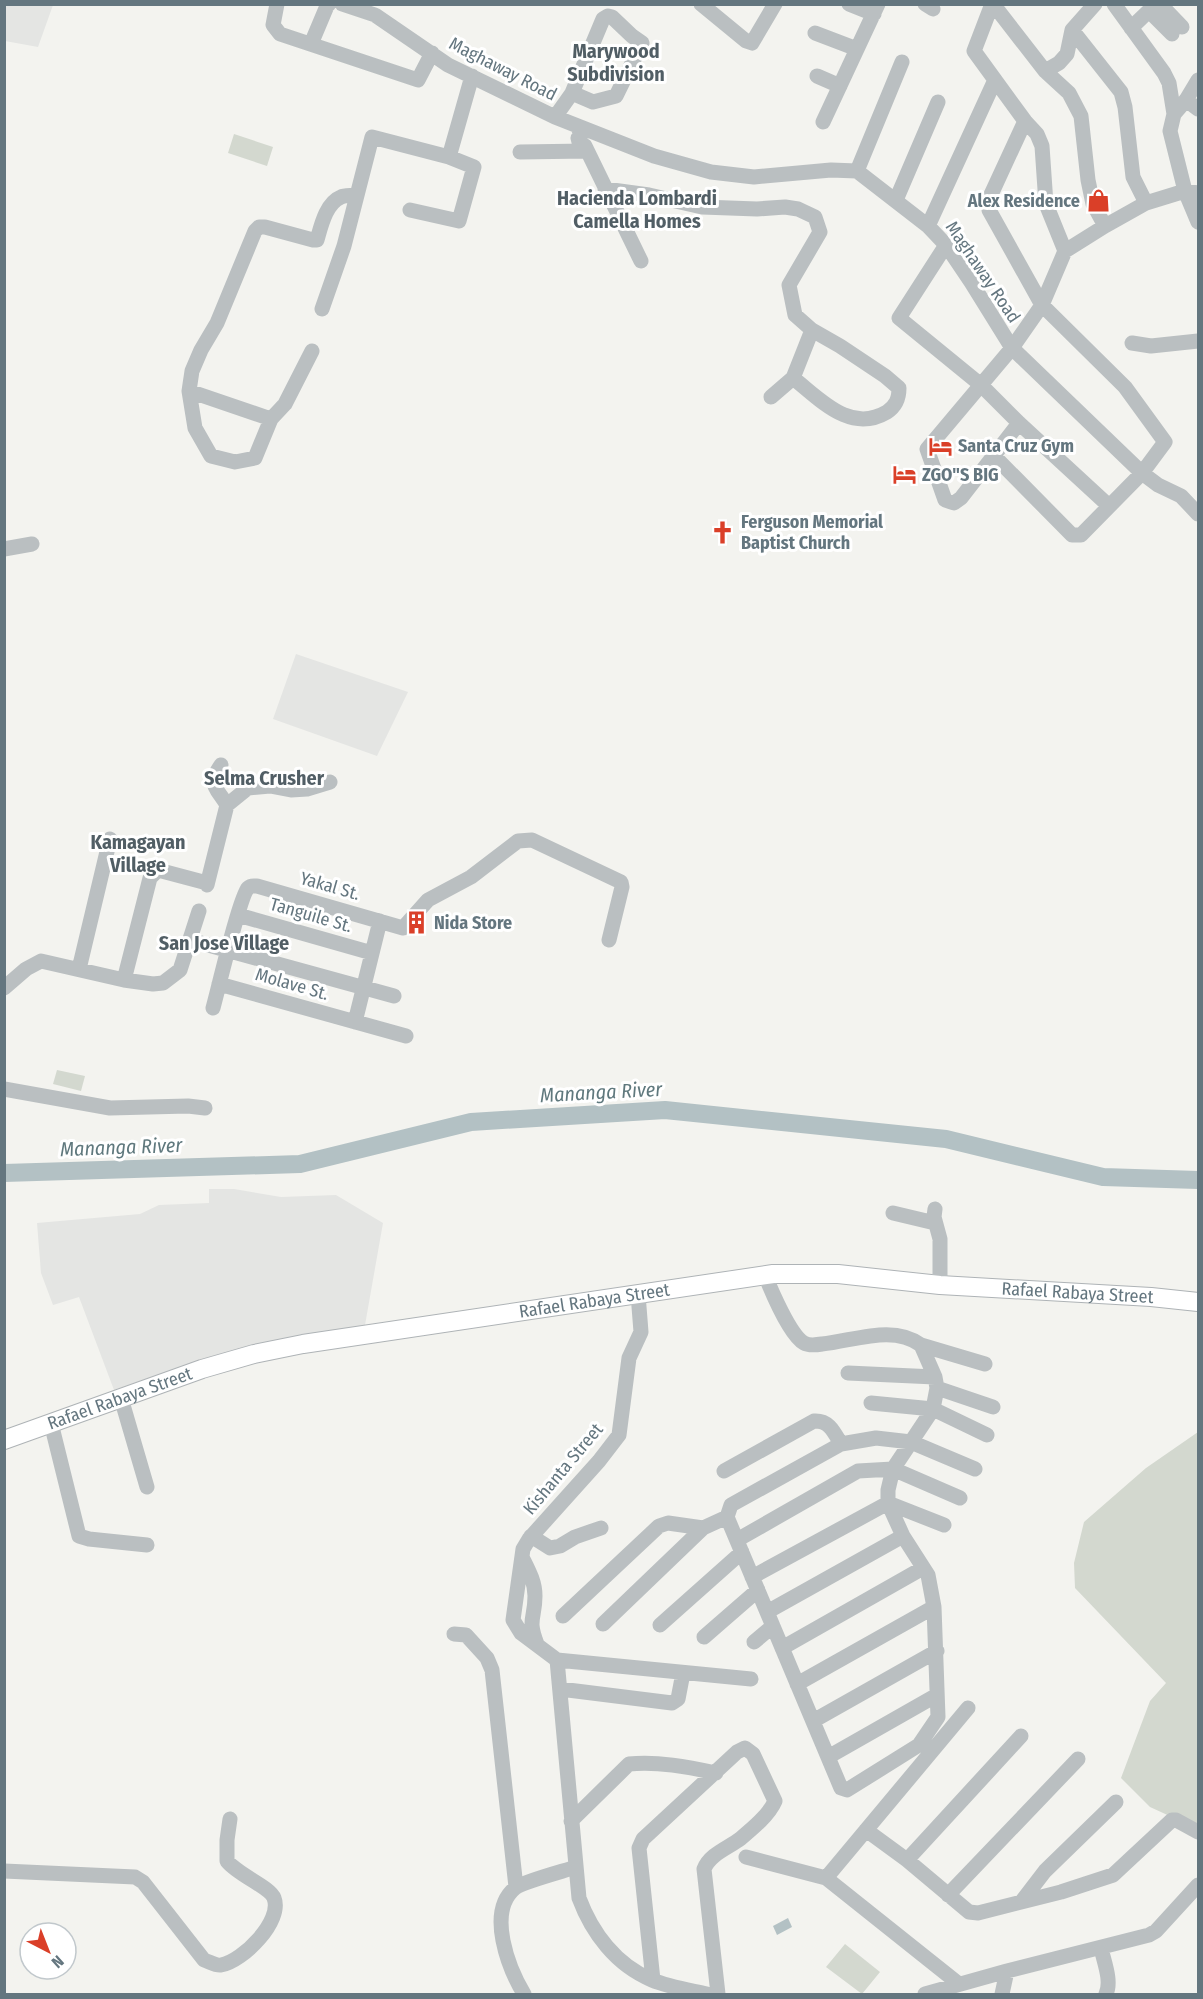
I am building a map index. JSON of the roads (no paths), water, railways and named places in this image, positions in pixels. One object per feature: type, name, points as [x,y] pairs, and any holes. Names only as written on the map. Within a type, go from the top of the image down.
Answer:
[{"type":"main road","name":"Rafael Rabaya Street","points":[[4,1440],[202,1369],[254,1354],[303,1344],[765,1275],[838,1274],[940,1285],[1151,1297],[1198,1302]]},
{"type":"street","points":[[277,4],[273,25],[280,34],[418,80],[432,54]]},
{"type":"street","points":[[312,44],[329,4]]},
{"type":"street","name":"Maghaway Road","points":[[342,4],[376,10],[448,65],[555,117],[583,140],[711,172],[754,177],[831,170],[857,171],[928,226],[946,245],[1012,348],[1142,473],[1158,485],[1181,496],[1198,514]]},
{"type":"street","points":[[701,4],[746,41],[752,43],[776,4]]},
{"type":"street","points":[[823,122],[876,9],[849,4]]},
{"type":"street","points":[[992,4],[974,51],[1037,134],[1042,146],[1044,195],[1065,251]]},
{"type":"street","points":[[992,4],[1045,71],[1069,93],[1081,116],[1091,196],[1105,226]]},
{"type":"street","points":[[1045,71],[1059,63],[1067,54],[1072,30],[1095,4]]},
{"type":"street","points":[[1114,4],[1164,73],[1168,83],[1174,114],[1170,131],[1192,192],[1198,222]]},
{"type":"street","points":[[1131,28],[1155,7],[1177,31]]},
{"type":"street","points":[[555,117],[572,93],[603,19],[608,16],[612,17],[642,43],[616,96],[593,102],[572,93]]},
{"type":"street","points":[[1072,30],[1120,92],[1125,108],[1133,177],[1146,203]]},
{"type":"street","points":[[815,33],[857,50]]},
{"type":"street","points":[[857,171],[902,62]]},
{"type":"street","points":[[449,157],[472,76]]},
{"type":"street","points":[[817,76],[840,86]]},
{"type":"street","points":[[928,226],[995,80]]},
{"type":"street","points":[[1174,114],[1192,105],[1198,80]]},
{"type":"street","points":[[896,200],[938,102]]},
{"type":"street","points":[[993,456],[1072,535],[1081,535],[1142,473],[1163,446],[1164,439],[1125,387],[1042,305],[989,210],[989,199],[1025,121]]},
{"type":"street","points":[[322,309],[344,246],[372,137],[449,157],[474,167],[459,221],[410,210]]},
{"type":"street","points":[[520,152],[583,140],[641,261]]},
{"type":"street","points":[[605,189],[650,195],[702,207],[757,209],[786,207],[798,209],[815,217],[820,232],[789,285],[795,315],[812,330],[885,376],[899,388],[899,397],[891,409],[878,417],[861,420],[842,416],[792,378]]},
{"type":"street","points":[[1019,423],[962,498],[954,503],[945,500],[927,449],[1012,348],[1042,305],[1065,251],[1146,203],[1192,192]]},
{"type":"street","points":[[312,351],[285,404],[271,419],[255,458],[235,462],[212,456],[195,428],[189,391],[196,361],[217,323],[255,231],[259,227],[265,227],[316,240],[327,211],[334,202],[341,197],[356,195]]},
{"type":"street","points":[[946,245],[899,318],[981,385],[1108,505]]},
{"type":"street","points":[[771,397],[792,378],[812,330]]},
{"type":"street","points":[[1132,343],[1151,346],[1198,341]]},
{"type":"street","points":[[189,391],[271,419]]},
{"type":"street","points":[[4,549],[32,543]]},
{"type":"street","points":[[221,765],[214,775],[213,784],[227,805]]},
{"type":"street","points":[[124,980],[150,878],[158,870],[207,884],[227,805],[248,788],[270,786],[291,790],[307,789],[330,782]]},
{"type":"street","points":[[79,969],[110,839]]},
{"type":"street","name":"Yakal St.","points":[[238,915],[246,889],[257,886],[404,928],[428,900],[471,877],[519,841],[532,840],[621,882],[622,887],[609,940]]},
{"type":"street","points":[[4,988],[26,969],[41,961],[124,980],[163,983],[180,970],[199,910]]},
{"type":"street","points":[[213,1008],[238,915]]},
{"type":"street","name":"Tanguile St.","points":[[238,915],[372,953]]},
{"type":"street","points":[[355,1022],[380,921]]},
{"type":"street","points":[[190,940],[394,996]]},
{"type":"street","name":"Molave St.","points":[[219,984],[406,1036]]},
{"type":"street","points":[[4,1089],[110,1108],[188,1106],[205,1108]]},
{"type":"street","points":[[893,1213],[935,1216],[940,1239],[940,1285]]},
{"type":"street","points":[[765,1275],[781,1310],[803,1343],[813,1345],[874,1336],[901,1336],[913,1338],[921,1345],[985,1364]]},
{"type":"street","name":"Kishanta Street","points":[[537,1644],[517,1628],[513,1620],[524,1549],[531,1536],[600,1461],[619,1435],[628,1358],[641,1332],[638,1294]]},
{"type":"street","points":[[921,1345],[936,1382],[933,1409],[911,1442],[893,1469],[888,1490],[888,1503],[903,1536],[928,1575],[934,1607],[938,1717],[919,1745],[847,1790],[841,1788],[727,1517],[731,1505],[842,1444],[876,1438],[911,1442],[975,1469]]},
{"type":"street","points":[[848,1373],[936,1382],[993,1407]]},
{"type":"street","points":[[121,1398],[147,1487]]},
{"type":"street","points":[[871,1403],[933,1409],[987,1436]]},
{"type":"street","points":[[724,1471],[814,1421],[827,1423],[842,1444]]},
{"type":"street","points":[[51,1423],[79,1536],[147,1545]]},
{"type":"street","points":[[660,1625],[739,1546],[858,1472],[893,1469],[960,1498]]},
{"type":"street","points":[[888,1503],[944,1525]]},
{"type":"street","points":[[704,1637],[755,1583],[888,1503]]},
{"type":"street","points":[[603,1624],[703,1528],[727,1517]]},
{"type":"street","points":[[563,1616],[659,1526],[668,1523],[703,1528]]},
{"type":"street","points":[[531,1536],[550,1548],[601,1528]]},
{"type":"street","points":[[754,1642],[770,1619],[903,1536]]},
{"type":"street","points":[[523,1559],[533,1579],[535,1599],[530,1623],[537,1644],[557,1660],[751,1679]]},
{"type":"street","points":[[782,1648],[923,1568]]},
{"type":"street","points":[[516,1596],[535,1599]]},
{"type":"street","points":[[797,1684],[934,1607]]},
{"type":"street","points":[[454,1634],[466,1635],[487,1658],[492,1670],[516,1887]]},
{"type":"street","points":[[813,1721],[937,1651]]},
{"type":"street","points":[[557,1660],[579,1898],[587,1919],[604,1945],[626,1966],[653,1980],[707,1995]]},
{"type":"street","points":[[560,1689],[672,1703],[678,1699],[683,1672]]},
{"type":"street","points":[[828,1757],[937,1695]]},
{"type":"street","points":[[826,1878],[968,1708]]},
{"type":"street","points":[[907,1860],[1021,1736]]},
{"type":"street","points":[[653,1980],[639,1848],[643,1839],[737,1752],[745,1748],[753,1754],[775,1801],[771,1809],[740,1839],[719,1852],[704,1869],[718,1995]]},
{"type":"street","points":[[948,1895],[1078,1759]]},
{"type":"street","points":[[571,1821],[625,1762],[716,1773]]},
{"type":"street","points":[[1022,1901],[1045,1871],[1116,1802]]},
{"type":"street","points":[[4,1871],[135,1876],[143,1882],[204,1960],[219,1966],[236,1961],[266,1932],[273,1919],[275,1899],[270,1891],[241,1875],[227,1861],[230,1819]]},
{"type":"street","points":[[866,1830],[907,1860],[969,1912],[978,1913],[1061,1892],[1113,1875],[1120,1871],[1172,1820],[1198,1832]]},
{"type":"street","points":[[740,1839],[746,1857]]},
{"type":"street","points":[[719,1852],[826,1878],[959,1984]]},
{"type":"street","points":[[525,1995],[513,1977],[506,1952],[501,1926],[503,1903],[516,1887],[576,1867]]},
{"type":"street","points":[[1045,1871],[1061,1892]]},
{"type":"street","points":[[925,1995],[959,1984],[1149,1935],[1156,1931],[1198,1885]]},
{"type":"street","points":[[1101,1948],[1107,1978],[1106,1995]]},
{"type":"street","points":[[1002,1995],[1008,1971]]},
{"type":"waterway","name":"Mananga River","points":[[4,1173],[300,1164],[471,1122],[665,1110],[946,1139],[1103,1177],[1198,1180]]},
{"type":"place","name":"Alex Residence","points":[[1098,201]]},
{"type":"place","name":"Santa Cruz Gym","points":[[940,446]]},
{"type":"place","name":"ZGO\"S BIG","points":[[904,475]]},
{"type":"place","name":"Ferguson Memorial Baptist Church","points":[[723,532]]},
{"type":"place","name":"Nida Store","points":[[416,923]]},
{"type":"district","name":"Marywood Subdivision","points":[[616,62]]},
{"type":"district","name":"Hacienda Lombardi Camella Homes","points":[[637,210]]},
{"type":"district","name":"Selma Crusher","points":[[264,778]]},
{"type":"district","name":"Kamagayan Village","points":[[138,854]]},
{"type":"district","name":"San Jose Village","points":[[224,943]]}]
